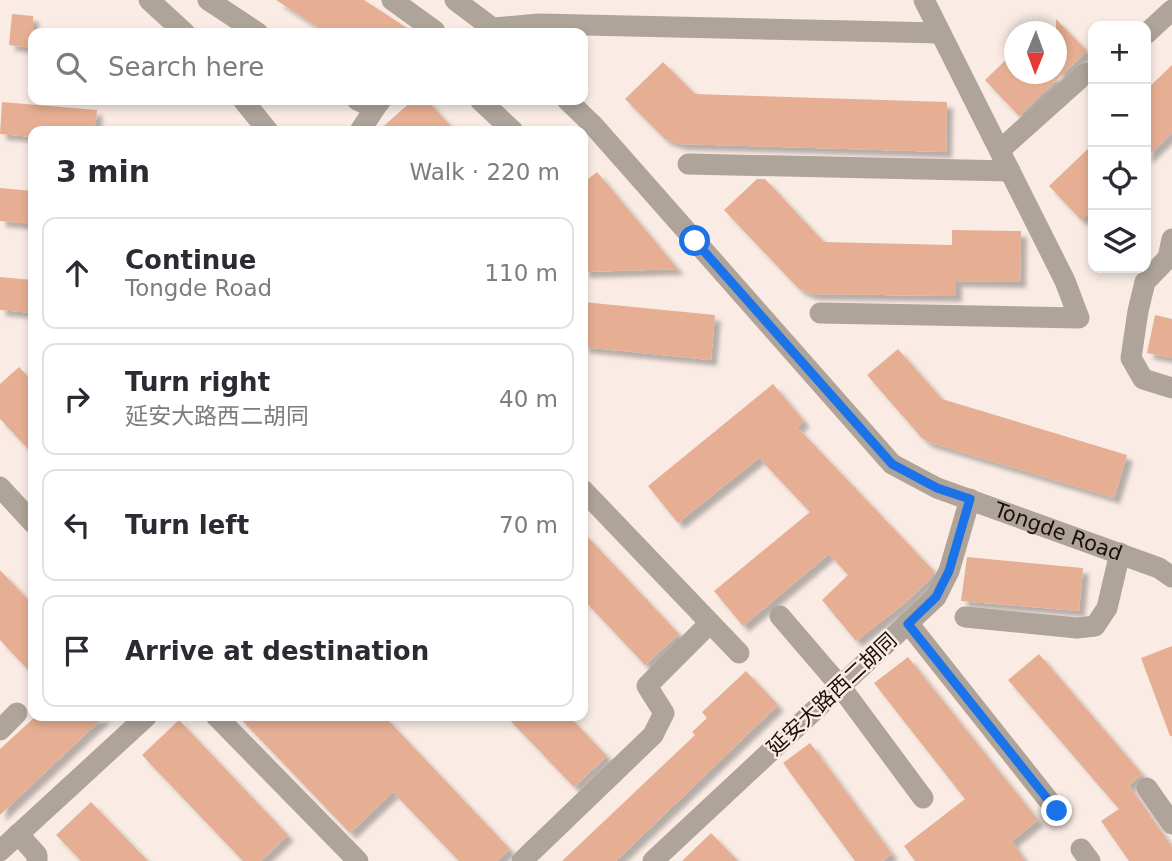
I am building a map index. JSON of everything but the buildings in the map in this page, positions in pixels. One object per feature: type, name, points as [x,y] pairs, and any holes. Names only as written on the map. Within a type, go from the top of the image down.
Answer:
[{"type":"street","points":[[149,0],[180,28]]},
{"type":"street","points":[[208,0],[250,28]]},
{"type":"street","points":[[392,0],[429,28]]},
{"type":"street","points":[[820,313],[1079,318],[1065,281],[924,0]]},
{"type":"street","points":[[437,28],[456,1],[493,28]]},
{"type":"street","points":[[1151,29],[1172,10]]},
{"type":"street","points":[[515,28],[539,24],[940,33]]},
{"type":"street","points":[[1000,150],[1088,73]]},
{"type":"street","points":[[247,105],[264,126]]},
{"type":"street","points":[[362,126],[370,105]]},
{"type":"street","points":[[485,105],[508,126]]},
{"type":"street","name":"Tongde Road","points":[[571,105],[586,126]]},
{"type":"street","name":"Tongde Road","points":[[588,129],[892,464],[937,488],[1120,553],[1159,568],[1172,577]]},
{"type":"street","points":[[688,164],[1010,171]]},
{"type":"street","points":[[1171,252],[1145,282],[1131,358],[1143,379],[1172,388]]},
{"type":"street","points":[[0,487],[28,518]]},
{"type":"street","points":[[588,496],[739,653]]},
{"type":"street","name":"延安大路西二胡同","points":[[653,861],[936,597],[949,571],[970,499]]},
{"type":"street","points":[[965,617],[1077,628],[1095,625],[1107,608],[1120,553]]},
{"type":"street","points":[[780,616],[840,686],[923,798]]},
{"type":"street","points":[[522,861],[653,735],[664,713],[647,686],[710,623]]},
{"type":"street","points":[[908,624],[1057,811]]},
{"type":"street","points":[[0,730],[17,713]]},
{"type":"street","points":[[0,851],[142,721]]},
{"type":"street","points":[[221,721],[358,861]]},
{"type":"street","points":[[1147,788],[1172,824]]},
{"type":"street","points":[[18,834],[37,855],[37,861]]},
{"type":"route","points":[[695,241],[892,464],[937,488],[970,499],[949,571],[936,597],[908,624],[1057,811]]}]
